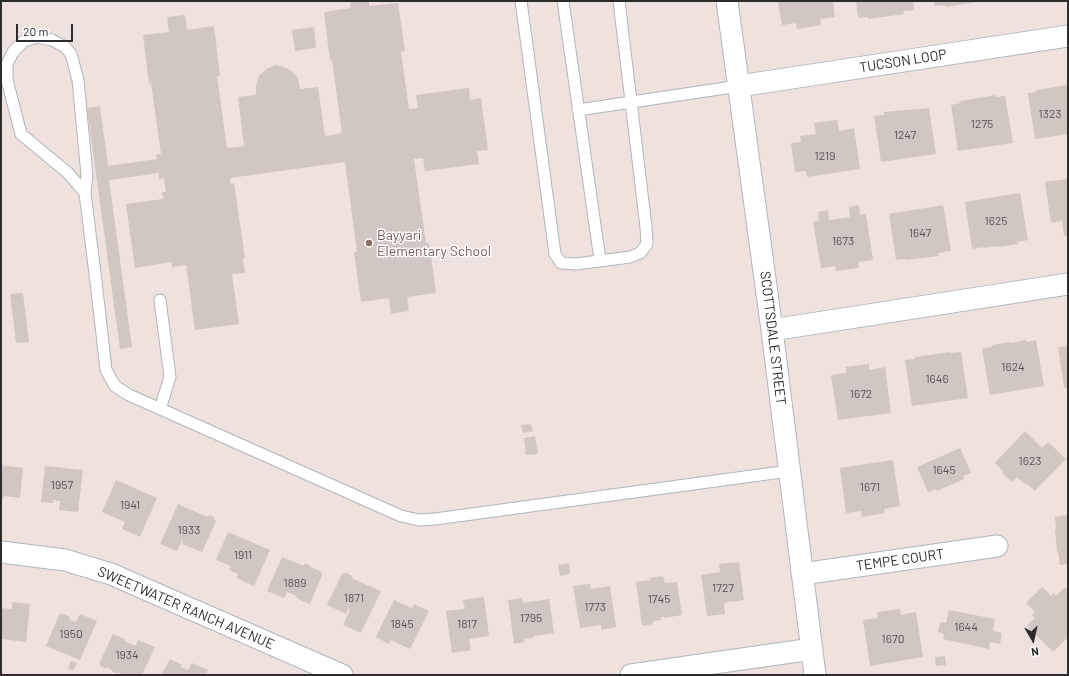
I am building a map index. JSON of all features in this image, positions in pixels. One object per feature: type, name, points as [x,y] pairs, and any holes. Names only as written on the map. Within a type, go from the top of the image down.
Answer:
[{"type":"street","name":"SCOTTSDALE STREET","points":[[727,1],[772,330],[815,675]]},
{"type":"street","name":"TUCSON LOOP","points":[[739,86],[1068,36]]},
{"type":"street","points":[[772,330],[1068,284]]},
{"type":"street","name":"TEMPE COURT","points":[[802,574],[997,546]]},
{"type":"street","name":"SWEETWATER RANCH AVENUE","points":[[1,552],[65,560],[111,574],[342,675]]},
{"type":"street","points":[[631,675],[812,650]]},
{"type":"lane","points":[[521,1],[555,254],[561,263],[576,264],[630,256],[640,253],[647,244],[632,102],[619,1]]},
{"type":"lane","points":[[563,1],[600,260]]},
{"type":"lane","points":[[85,193],[68,173],[21,134],[7,80],[7,64],[13,52],[24,41],[38,37],[52,40],[65,47],[71,54],[78,80],[87,175],[85,193],[106,370],[115,386],[129,396],[401,516],[419,520],[435,519],[789,471]]},
{"type":"lane","points":[[578,110],[739,86]]},
{"type":"lane","points":[[160,300],[170,377],[160,409]]},
{"type":"building","points":[[350,1],[369,1],[369,6],[398,3],[405,51],[401,52],[409,109],[418,108],[416,95],[469,88],[470,100],[481,98],[488,150],[477,151],[479,164],[425,171],[423,158],[414,159],[426,243],[429,243],[436,293],[407,297],[409,311],[391,314],[389,298],[361,302],[354,252],[357,252],[345,162],[230,178],[231,184],[234,183],[245,258],[243,258],[245,273],[232,274],[239,324],[195,330],[186,265],[172,267],[171,262],[135,268],[126,204],[163,199],[162,192],[166,192],[164,178],[159,179],[159,173],[109,180],[132,347],[120,349],[87,108],[100,106],[108,166],[157,159],[156,154],[161,154],[151,83],[149,84],[143,35],[169,32],[167,17],[185,15],[187,30],[214,26],[220,76],[217,76],[227,148],[244,146],[238,97],[256,95],[256,85],[259,76],[266,69],[276,65],[293,72],[298,78],[300,89],[318,87],[325,136],[342,133],[332,60],[330,61],[324,12],[351,8]]},
{"type":"building","points":[[778,1],[833,1],[835,17],[820,19],[821,25],[797,29],[796,23],[782,25]]},
{"type":"building","points":[[856,1],[913,1],[914,10],[903,11],[904,14],[868,19],[868,17],[858,18]]},
{"type":"building","points":[[934,1],[978,2],[945,7],[945,5],[935,6]]},
{"type":"building","points":[[314,27],[316,48],[295,51],[292,30]]},
{"type":"building","points":[[1068,85],[1068,134],[1035,139],[1028,93],[1036,92],[1036,90]]},
{"type":"building","points":[[996,95],[996,97],[1005,96],[1013,143],[958,151],[951,105],[961,103],[960,101]]},
{"type":"building","points":[[929,108],[936,154],[881,162],[874,116],[884,115],[884,112]]},
{"type":"building","points":[[837,120],[839,131],[854,128],[860,169],[807,177],[806,171],[795,172],[791,143],[801,142],[800,136],[816,134],[814,123]]},
{"type":"building","points":[[1068,179],[1068,236],[1064,236],[1062,221],[1051,223],[1045,182]]},
{"type":"building","points":[[1020,193],[1028,240],[1017,242],[1018,244],[972,249],[965,202]]},
{"type":"building","points":[[859,205],[860,215],[866,214],[873,260],[858,262],[859,268],[836,271],[835,266],[821,268],[813,222],[819,221],[818,212],[828,210],[829,220],[850,217],[849,207]]},
{"type":"building","points":[[943,205],[951,251],[938,253],[939,256],[896,260],[889,214]]},
{"type":"building","points":[[23,293],[29,342],[16,343],[10,294]]},
{"type":"building","points":[[1026,340],[1027,342],[1036,340],[1044,386],[990,395],[982,349],[992,347],[992,345]]},
{"type":"building","points":[[1068,346],[1068,388],[1064,388],[1058,347]]},
{"type":"building","points":[[961,352],[968,398],[912,406],[905,360],[915,359],[915,357]]},
{"type":"building","points":[[869,364],[869,370],[885,367],[891,413],[838,420],[831,375],[846,373],[846,367]]},
{"type":"building","points":[[531,424],[533,431],[523,433],[521,425]]},
{"type":"building","points":[[1025,431],[1042,448],[1048,442],[1066,459],[1035,491],[1017,477],[1012,482],[1002,473],[1004,472],[995,463]]},
{"type":"building","points":[[535,436],[538,454],[526,455],[524,438]]},
{"type":"building","points":[[960,448],[971,473],[963,476],[964,479],[937,491],[936,489],[928,492],[917,467]]},
{"type":"building","points":[[893,460],[900,506],[884,509],[885,513],[862,517],[861,511],[846,513],[840,468]]},
{"type":"building","points":[[1,465],[23,468],[20,498],[4,496],[3,499],[1,499]]},
{"type":"building","points":[[45,466],[83,470],[78,512],[59,510],[60,501],[53,500],[53,503],[41,502]]},
{"type":"building","points":[[116,480],[157,498],[140,537],[122,529],[125,522],[102,512]]},
{"type":"building","points":[[178,504],[207,517],[210,515],[214,517],[214,520],[216,521],[202,552],[182,544],[182,540],[177,551],[160,544]]},
{"type":"building","points":[[1068,515],[1068,564],[1060,565],[1057,552],[1055,517]]},
{"type":"building","points":[[228,532],[270,550],[254,586],[236,578],[238,574],[229,570],[231,566],[216,560]]},
{"type":"building","points":[[282,557],[304,566],[305,563],[322,572],[310,604],[287,592],[284,598],[267,591]]},
{"type":"building","points":[[739,562],[744,600],[729,601],[730,602],[724,603],[725,614],[707,616],[701,575],[720,572],[719,564]]},
{"type":"building","points":[[569,563],[570,574],[560,576],[558,565]]},
{"type":"building","points":[[347,573],[351,575],[353,579],[381,591],[361,633],[343,625],[350,610],[348,609],[346,614],[327,605],[342,574]]},
{"type":"building","points":[[663,576],[665,583],[677,582],[682,615],[664,618],[661,617],[661,620],[653,621],[653,624],[642,626],[636,582]]},
{"type":"building","points":[[590,584],[591,589],[610,586],[616,627],[601,630],[601,625],[580,628],[573,586]]},
{"type":"building","points":[[1042,587],[1051,596],[1054,593],[1056,596],[1065,587],[1068,590],[1068,637],[1053,652],[1027,626],[1035,618],[1032,615],[1035,612],[1026,603]]},
{"type":"building","points":[[484,597],[489,636],[469,639],[471,650],[452,653],[446,611],[465,609],[463,600]]},
{"type":"building","points":[[522,598],[523,603],[549,599],[554,633],[533,636],[533,638],[524,639],[525,642],[514,644],[508,600]]},
{"type":"building","points":[[394,600],[412,608],[414,604],[429,611],[410,649],[391,640],[389,644],[376,637]]},
{"type":"building","points":[[12,602],[30,604],[26,642],[1,639],[1,608],[12,609]]},
{"type":"building","points":[[900,609],[901,615],[916,612],[923,657],[870,666],[863,620],[878,618],[877,612]]},
{"type":"building","points":[[949,610],[995,619],[993,631],[1002,633],[1000,644],[990,642],[989,649],[943,639],[944,634],[938,632],[940,622],[946,623]]},
{"type":"building","points":[[60,613],[70,617],[69,620],[76,622],[80,614],[97,621],[80,660],[46,646]]},
{"type":"building","points":[[113,634],[136,646],[138,640],[155,647],[142,675],[124,675],[118,672],[117,674],[106,667],[106,669],[100,666],[99,664]]},
{"type":"building","points":[[945,656],[946,665],[936,666],[935,657]]},
{"type":"building","points":[[170,659],[188,670],[192,663],[208,670],[206,675],[161,675]]},
{"type":"building","points":[[71,661],[77,663],[73,671],[68,668]]},
{"type":"place","name":"Bayyari Elementary School","points":[[369,243]]}]
